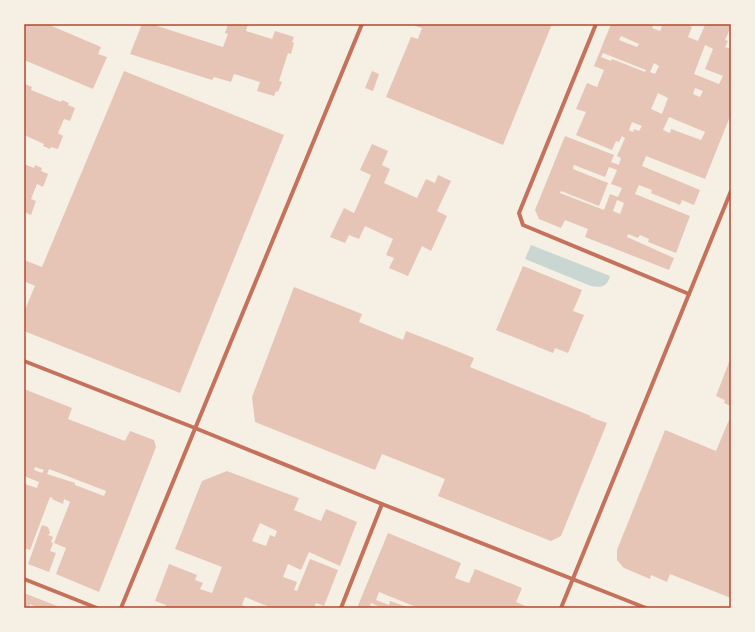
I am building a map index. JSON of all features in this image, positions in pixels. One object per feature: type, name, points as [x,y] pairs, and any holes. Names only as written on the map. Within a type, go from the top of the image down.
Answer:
[{"type":"street","points":[[121,608],[362,24]]},
{"type":"street","points":[[596,24],[519,213],[523,225],[689,294]]},
{"type":"street","points":[[561,608],[731,191]]},
{"type":"street","points":[[24,362],[195,428],[382,504],[646,608]]},
{"type":"street","points":[[341,608],[382,504]]},
{"type":"street","points":[[24,579],[97,608]]},
{"type":"shaded area","points":[[531,245],[610,276],[609,280],[603,286],[591,286],[525,259]]},
{"type":"building","points":[[24,24],[47,24],[101,47],[98,54],[107,57],[93,89],[24,60]]},
{"type":"building","points":[[142,24],[151,24],[223,47],[228,34],[225,33],[228,24],[248,24],[246,31],[272,39],[275,31],[294,37],[292,42],[294,43],[291,54],[288,53],[279,81],[282,82],[278,92],[276,91],[274,96],[257,91],[260,82],[234,74],[231,82],[214,77],[212,80],[130,54]]},
{"type":"building","points":[[416,24],[552,24],[503,145],[386,97],[411,37],[418,39],[422,28],[415,26]]},
{"type":"building","points":[[611,24],[654,24],[652,28],[660,31],[662,26],[657,24],[691,24],[690,26],[692,27],[688,37],[698,41],[705,25],[703,24],[731,24],[731,29],[725,40],[728,41],[725,47],[731,49],[731,114],[705,179],[646,156],[642,166],[700,190],[694,205],[682,200],[680,205],[651,193],[652,190],[639,185],[635,194],[690,216],[676,253],[648,242],[649,239],[640,235],[638,238],[628,234],[627,237],[674,258],[669,270],[585,237],[588,229],[565,220],[561,228],[539,219],[535,210],[565,136],[614,155],[611,162],[619,165],[621,158],[617,156],[625,138],[622,136],[619,142],[616,141],[612,150],[576,135],[586,112],[576,109],[587,83],[597,87],[604,70],[594,66]],"holes":[[[621,36],[639,44],[637,47],[619,40]],[[705,45],[713,49],[705,69],[723,76],[719,84],[694,74]],[[603,53],[646,70],[645,72],[612,59],[611,61],[601,57]],[[654,63],[659,66],[655,74],[650,72]],[[695,88],[703,91],[700,97],[693,94]],[[658,93],[668,98],[662,114],[651,109]],[[669,117],[705,132],[701,140],[671,129],[670,133],[663,130]],[[632,122],[642,126],[639,131],[634,129],[633,132],[629,130]],[[574,165],[605,177],[609,167],[617,170],[611,184],[622,188],[618,197],[610,194],[604,210],[560,193],[561,191],[599,206],[608,183],[573,169]],[[617,200],[624,203],[620,214],[613,211]]]},
{"type":"building","points":[[124,71],[284,135],[180,393],[24,331],[24,312],[35,286],[24,281],[24,260],[42,267]]},
{"type":"building","points":[[372,71],[379,74],[373,91],[365,88]]},
{"type":"building","points":[[25,84],[32,87],[31,90],[61,102],[62,100],[75,108],[70,121],[64,119],[58,133],[63,136],[58,149],[51,147],[50,149],[43,146],[44,144],[24,135]]},
{"type":"building","points":[[372,144],[388,151],[382,165],[390,169],[384,183],[417,198],[426,179],[435,183],[438,175],[451,181],[437,211],[447,216],[431,251],[422,246],[408,276],[389,268],[394,258],[386,255],[393,239],[365,226],[359,239],[349,235],[345,243],[330,237],[344,208],[354,213],[371,175],[360,170]]},
{"type":"building","points":[[24,164],[34,168],[35,165],[42,168],[41,171],[48,174],[43,187],[37,184],[31,199],[36,201],[31,215],[24,212]]},
{"type":"building","points":[[523,266],[582,290],[573,311],[584,315],[568,353],[555,348],[553,353],[496,330]]},
{"type":"building","points":[[294,287],[362,314],[359,322],[403,340],[406,331],[474,358],[470,367],[607,423],[561,536],[551,541],[438,496],[445,479],[382,454],[375,470],[255,422],[252,397]]},
{"type":"building","points":[[731,357],[731,406],[724,403],[725,400],[716,396]]},
{"type":"building","points":[[24,389],[72,408],[68,419],[125,441],[130,431],[154,440],[156,447],[99,592],[56,574],[66,548],[54,543],[70,502],[64,499],[63,504],[50,497],[30,550],[24,548],[24,488],[25,484],[37,488],[39,482],[24,476]],"holes":[[[35,467],[44,470],[42,473],[34,470]],[[49,469],[106,491],[104,496],[75,485],[75,483],[47,474]]]},
{"type":"building","points":[[731,415],[731,598],[670,574],[667,582],[651,575],[650,579],[624,568],[617,560],[617,550],[665,430],[716,451]]},
{"type":"building","points":[[227,471],[299,498],[294,510],[321,521],[326,509],[357,522],[340,566],[309,552],[301,570],[288,564],[283,577],[297,582],[294,590],[297,591],[310,559],[338,570],[324,606],[316,603],[314,608],[272,608],[245,597],[242,605],[249,608],[165,608],[166,605],[155,601],[169,564],[197,575],[195,580],[203,583],[200,589],[212,593],[222,567],[175,549],[202,481]],"holes":[[[260,523],[277,531],[275,537],[270,535],[266,546],[252,541]]]},
{"type":"building","points":[[42,525],[48,527],[50,533],[48,535],[53,537],[51,542],[53,543],[50,551],[56,553],[49,572],[28,564]]},
{"type":"building","points":[[388,533],[461,563],[455,578],[469,583],[475,569],[522,588],[516,602],[530,608],[415,608],[416,607],[379,592],[376,600],[389,605],[390,601],[410,608],[382,608],[371,603],[370,606],[376,608],[357,608]]},
{"type":"building","points":[[24,593],[62,608],[35,608],[30,604],[29,608],[24,608]]}]
